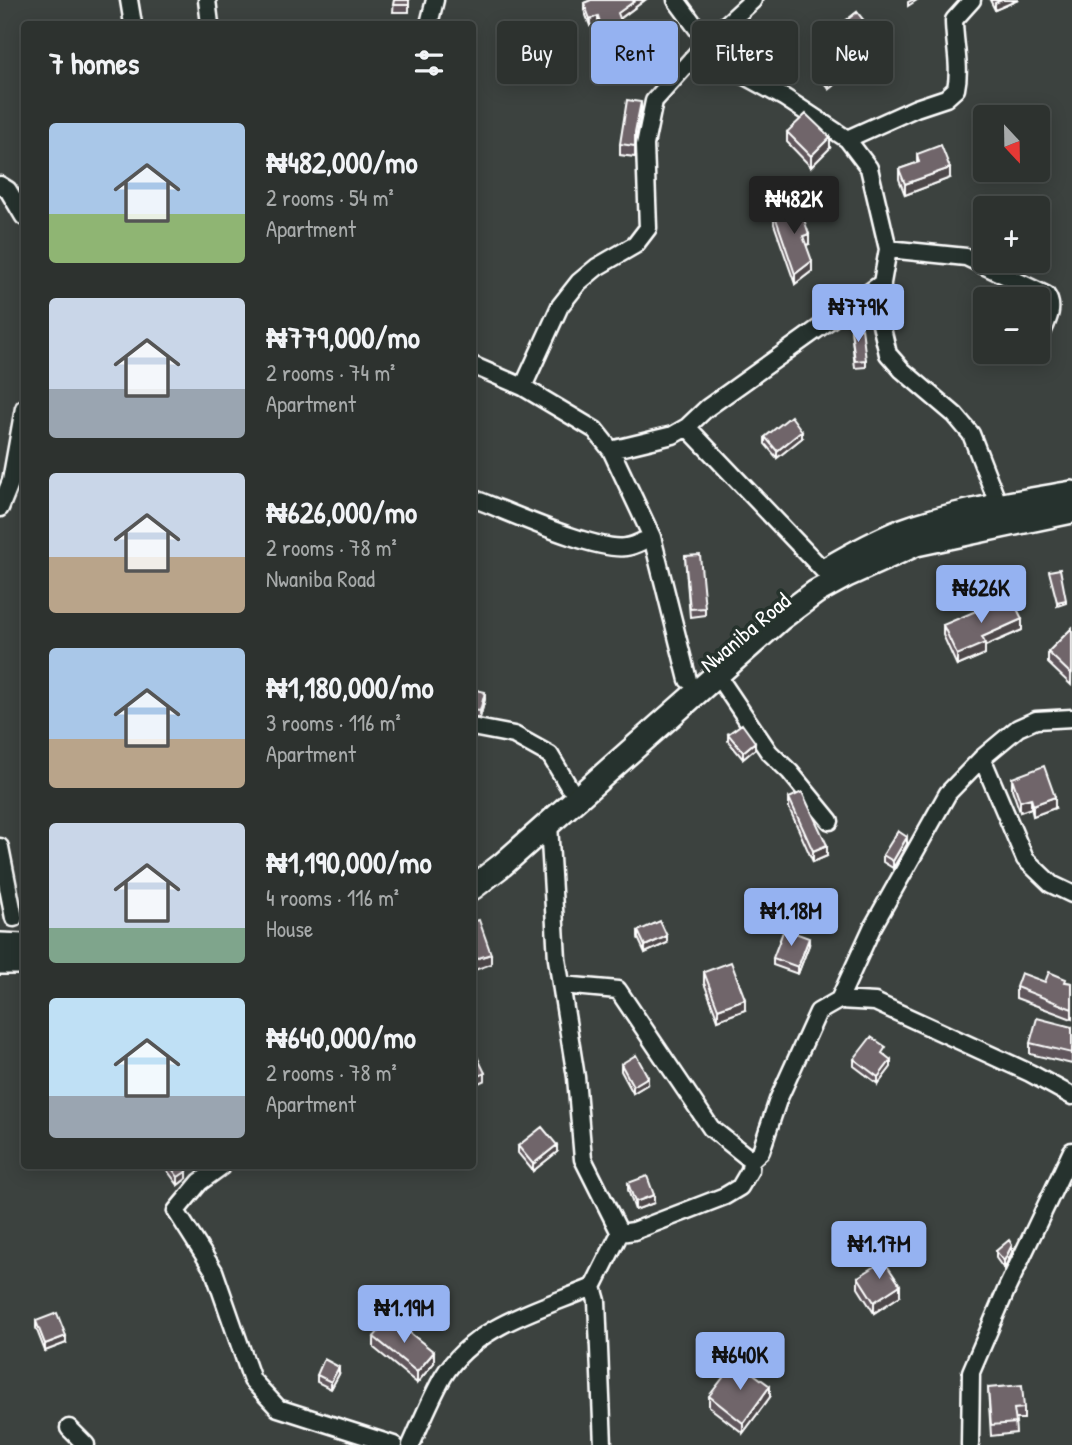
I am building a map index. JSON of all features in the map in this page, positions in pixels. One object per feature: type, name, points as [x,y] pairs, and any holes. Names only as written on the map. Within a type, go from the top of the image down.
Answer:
[{"type":"main road","name":"Nwaniba Road","points":[[476,866],[785,597],[824,570],[873,543],[902,531],[999,506],[1072,493]]},
{"type":"main road","points":[[476,885],[502,866],[782,618],[816,592],[916,544],[1072,511]]},
{"type":"main road","points":[[0,945],[21,946]]},
{"type":"main road","points":[[0,962],[21,962]]},
{"type":"street","points":[[129,0],[132,21]]},
{"type":"street","points":[[207,0],[210,21]]},
{"type":"street","points":[[430,21],[435,0]]},
{"type":"street","points":[[730,21],[753,0]]},
{"type":"street","points":[[847,139],[916,108],[946,99],[957,89],[954,20],[972,0]]},
{"type":"street","points":[[682,3],[694,21]]},
{"type":"street","points":[[523,387],[560,306],[579,282],[597,267],[635,245],[648,228],[645,145],[654,101],[692,59]]},
{"type":"street","points":[[759,84],[847,139],[869,168],[888,249],[882,283],[881,324],[888,354],[902,370],[955,415],[971,434],[999,506]]},
{"type":"street","points":[[0,185],[8,190],[21,212]]},
{"type":"street","points":[[888,249],[966,257],[1029,287]]},
{"type":"street","points":[[611,450],[673,436],[707,408],[882,283]]},
{"type":"street","points":[[476,367],[523,387],[595,430],[611,450],[652,537],[688,680]]},
{"type":"street","points":[[0,508],[11,481],[21,425]]},
{"type":"street","points":[[687,427],[824,570]]},
{"type":"street","points":[[476,500],[550,529],[600,544],[626,547],[652,537]]},
{"type":"street","points":[[717,675],[769,752],[790,772],[830,821]]},
{"type":"street","points":[[839,1000],[872,928],[948,793],[982,758],[1018,728],[1036,720],[1072,718]]},
{"type":"street","points":[[476,728],[514,735],[550,755],[569,787]]},
{"type":"street","points":[[982,758],[1025,859],[1051,884],[1072,894]]},
{"type":"street","points":[[549,824],[557,959],[576,1077],[583,1159],[620,1233]]},
{"type":"street","points":[[0,846],[13,918]]},
{"type":"street","points":[[562,985],[618,990],[710,1128],[751,1160]]},
{"type":"street","points":[[620,1233],[634,1231],[725,1196],[740,1187],[750,1170],[751,1160],[761,1151],[778,1100],[818,1012],[839,1000],[876,1002],[1030,1073],[1072,1096]]},
{"type":"street","points":[[970,1445],[971,1372],[1007,1288],[1072,1151]]},
{"type":"street","points":[[218,1169],[200,1182],[176,1211],[214,1271],[252,1380],[278,1408],[394,1445]]},
{"type":"street","points":[[411,1445],[444,1375],[471,1346],[490,1330],[593,1287],[620,1233]]},
{"type":"street","points":[[593,1287],[597,1301],[603,1445]]},
{"type":"street","points":[[69,1428],[86,1445]]},
{"type":"building","points":[[394,0],[409,0],[409,5],[393,5]]},
{"type":"building","points":[[591,0],[636,0],[618,13],[621,21],[600,21],[598,16],[590,19],[584,3]]},
{"type":"building","points":[[857,12],[864,21],[846,21]]},
{"type":"building","points":[[627,100],[641,102],[635,146],[620,144]]},
{"type":"building","points":[[806,114],[830,137],[811,156],[787,132]]},
{"type":"building","points":[[941,145],[950,168],[905,184],[899,169],[919,162],[917,154]]},
{"type":"building","points":[[799,205],[809,234],[803,236],[812,261],[795,274],[774,213]]},
{"type":"building","points":[[862,328],[866,360],[855,361],[851,329]]},
{"type":"building","points":[[791,416],[802,431],[777,451],[765,437]]},
{"type":"building","points":[[700,555],[705,608],[690,609],[685,556]]},
{"type":"building","points":[[1060,569],[1066,600],[1057,602],[1049,571]]},
{"type":"building","points":[[1011,596],[1022,619],[982,637],[985,643],[957,655],[943,625]]},
{"type":"building","points":[[1072,628],[1072,673],[1071,674],[1048,652]]},
{"type":"building","points":[[476,690],[485,692],[480,711],[476,710]]},
{"type":"building","points":[[742,724],[755,742],[743,752],[728,734]]},
{"type":"building","points":[[1044,766],[1055,797],[1033,805],[1031,798],[1020,801],[1012,778]]},
{"type":"building","points":[[802,792],[827,845],[813,851],[789,798]]},
{"type":"building","points":[[898,831],[907,837],[893,861],[883,855]]},
{"type":"building","points":[[479,920],[491,954],[476,959],[476,921]]},
{"type":"building","points":[[660,921],[667,936],[645,946],[638,931]]},
{"type":"building","points":[[784,929],[809,938],[798,967],[773,958]]},
{"type":"building","points":[[731,962],[745,999],[718,1009],[704,972]]},
{"type":"building","points":[[1049,972],[1066,979],[1065,982],[1072,983],[1072,1009],[1016,987],[1021,973],[1045,982]]},
{"type":"building","points":[[1037,1018],[1072,1027],[1072,1053],[1030,1043]]},
{"type":"building","points":[[871,1037],[886,1047],[882,1053],[891,1060],[878,1077],[854,1059]]},
{"type":"building","points":[[476,1054],[485,1073],[476,1077]]},
{"type":"building","points":[[636,1055],[648,1077],[633,1086],[621,1064]]},
{"type":"building","points":[[542,1127],[557,1145],[533,1164],[518,1146]]},
{"type":"building","points":[[172,1169],[185,1169],[187,1171],[178,1177]]},
{"type":"building","points":[[647,1176],[654,1195],[635,1202],[628,1183]]},
{"type":"building","points":[[1009,1240],[1012,1245],[1004,1261],[996,1251]]},
{"type":"building","points":[[884,1261],[900,1285],[874,1302],[858,1277]]},
{"type":"building","points":[[57,1313],[66,1336],[45,1344],[36,1321]]},
{"type":"building","points":[[390,1317],[434,1352],[417,1372],[374,1337]]},
{"type":"building","points":[[324,1359],[339,1367],[331,1382],[317,1375]]},
{"type":"building","points":[[736,1361],[770,1386],[743,1423],[709,1396]]},
{"type":"building","points":[[1022,1385],[1024,1408],[1014,1409],[1016,1423],[991,1425],[988,1388]]}]
